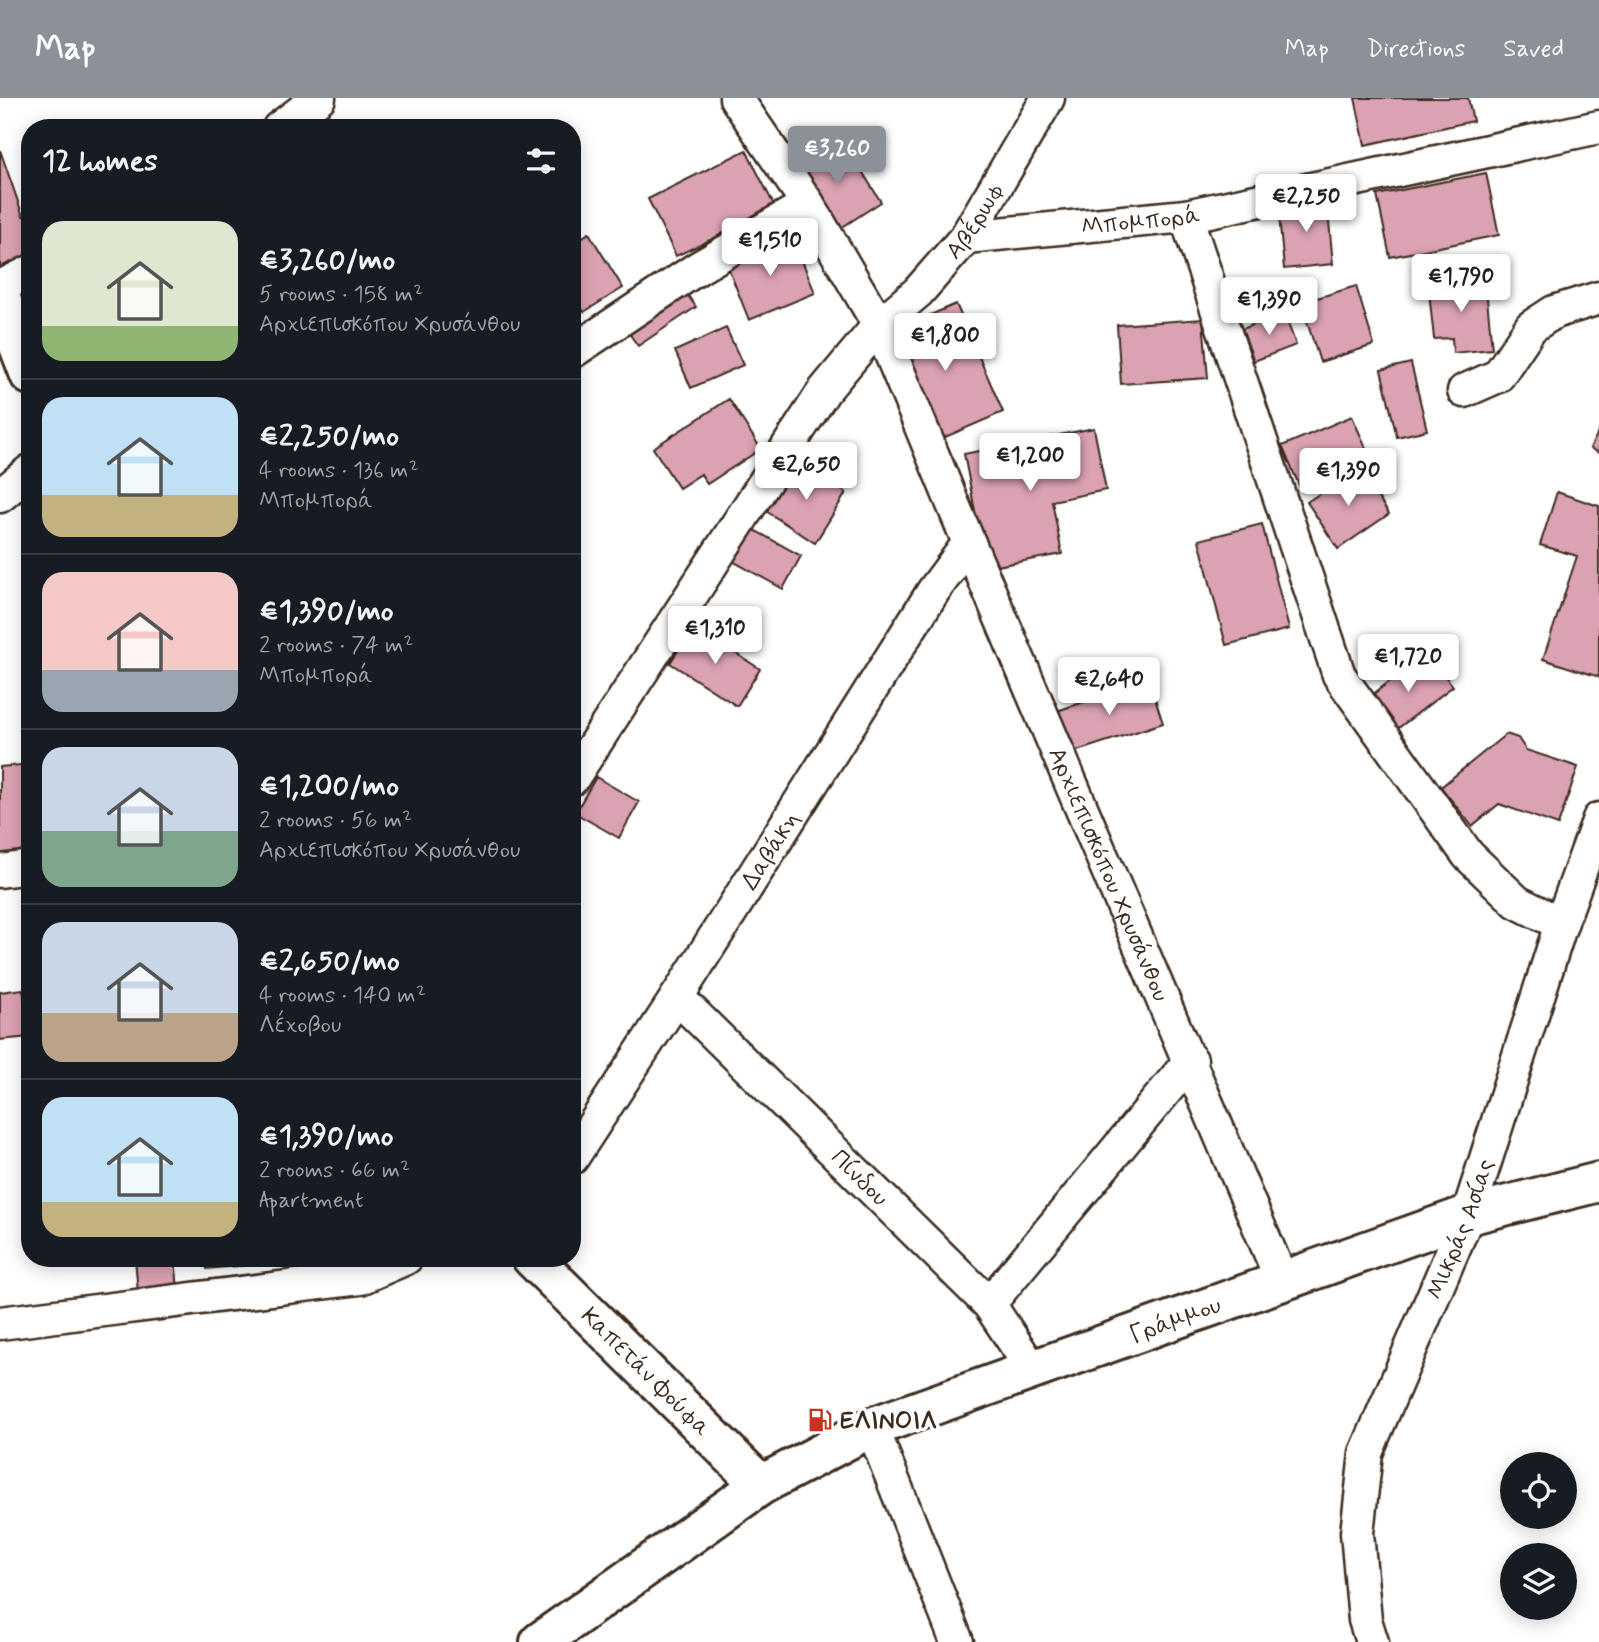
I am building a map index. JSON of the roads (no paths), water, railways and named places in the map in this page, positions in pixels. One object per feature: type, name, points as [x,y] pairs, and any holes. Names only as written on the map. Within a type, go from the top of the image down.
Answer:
[{"type":"street","points":[[291,119],[319,98]]},
{"type":"street","name":"Αρχιεπισκόπου Χρυσάνθου","points":[[736,98],[808,204],[879,325],[1283,1283]]},
{"type":"street","name":"Αβέρωφ","points":[[581,765],[824,391],[879,325],[918,292],[966,237],[1048,98]]},
{"type":"street","name":"Μπομπορά","points":[[966,237],[1186,216],[1599,127]]},
{"type":"street","points":[[581,346],[698,268],[808,204]]},
{"type":"street","points":[[1186,216],[1339,675],[1468,855],[1517,902],[1561,924]]},
{"type":"street","points":[[0,287],[21,276]]},
{"type":"street","points":[[0,296],[17,363]]},
{"type":"street","points":[[1464,391],[1498,376],[1531,327],[1554,312],[1599,298]]},
{"type":"street","points":[[0,496],[21,478]]},
{"type":"street","name":"Δαβάκη","points":[[581,1144],[677,998],[933,590],[969,543]]},
{"type":"street","name":"Μικράς Ασίας","points":[[1372,1642],[1365,1620],[1357,1533],[1366,1453],[1468,1215],[1561,924],[1599,819]]},
{"type":"street","points":[[0,871],[21,868]]},
{"type":"street","name":"Πίνδου","points":[[677,998],[989,1304],[1032,1369]]},
{"type":"street","points":[[989,1304],[1191,1060]]},
{"type":"street","name":"Γράμμου","points":[[540,1642],[761,1485],[872,1427],[1468,1215],[1599,1182]]},
{"type":"street","points":[[0,1323],[360,1278],[385,1267]]},
{"type":"street","name":"Καπετάν Φούφα","points":[[541,1267],[761,1485]]},
{"type":"street","points":[[872,1427],[957,1642]]},
{"type":"place","name":"ΕΛΙΝΟΙΛ","points":[[820,1420]]}]
